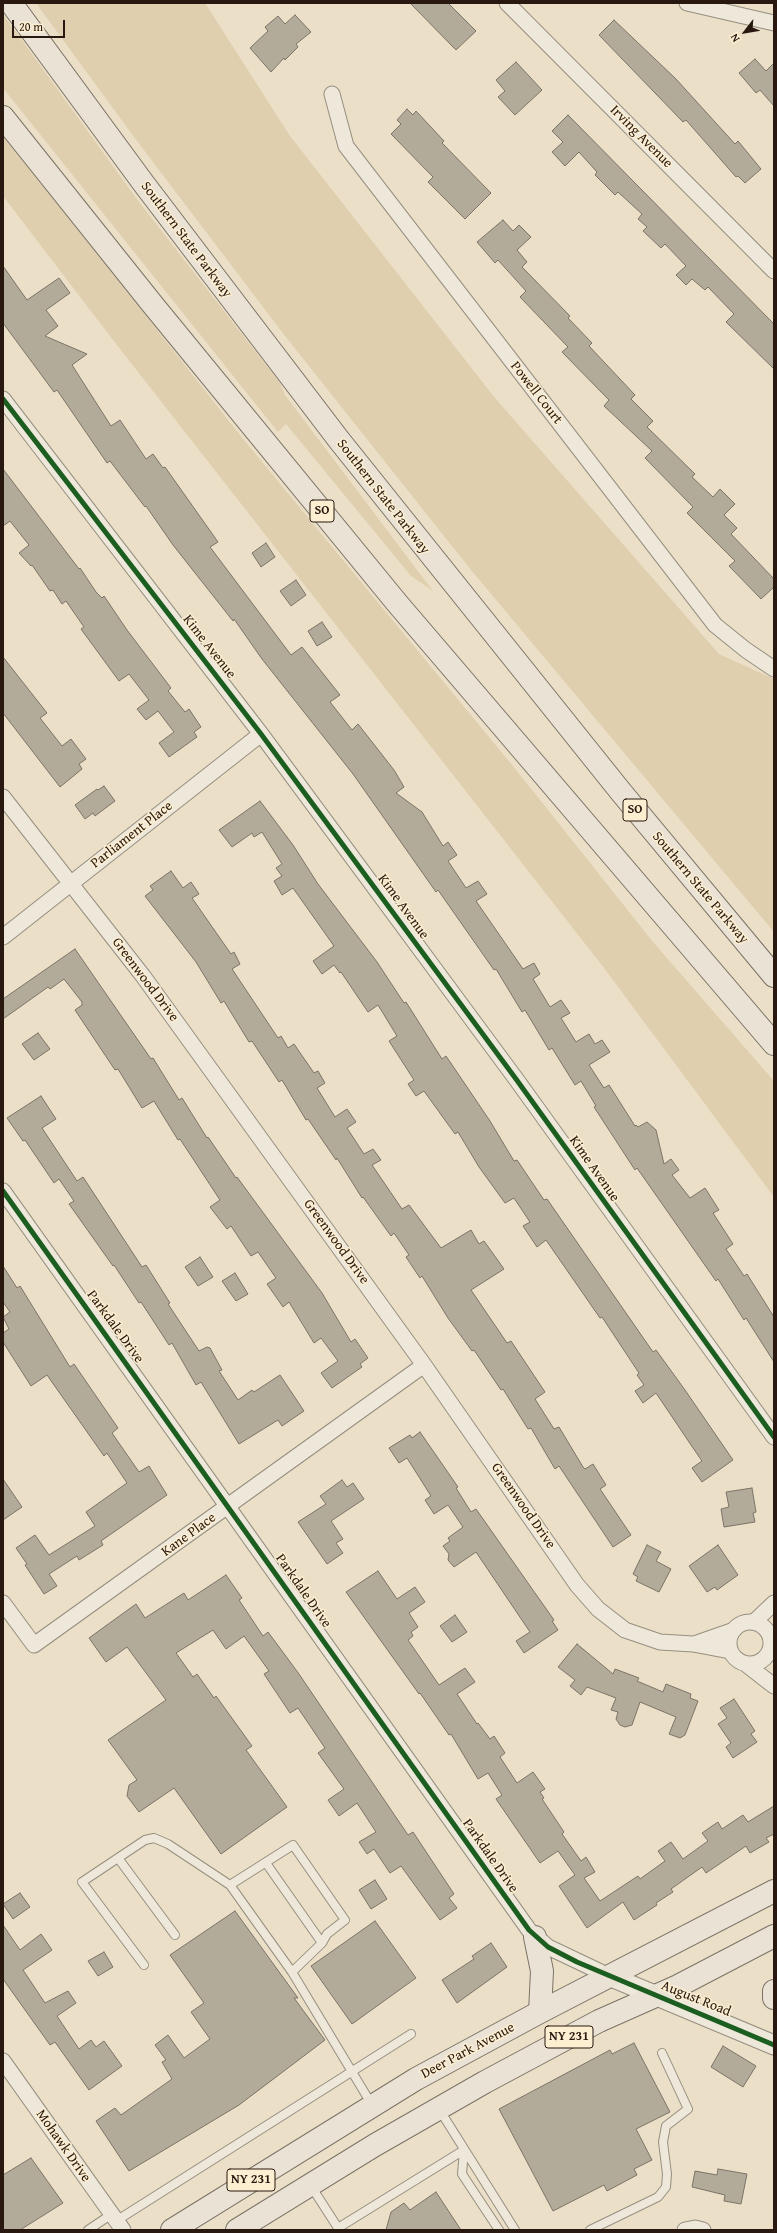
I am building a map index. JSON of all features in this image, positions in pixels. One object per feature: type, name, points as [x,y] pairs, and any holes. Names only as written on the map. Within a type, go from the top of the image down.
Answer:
[{"type":"main road","name":"Southern State Parkway","points":[[11,3],[144,184],[339,440],[621,792],[774,976]]},
{"type":"main road","name":"SO","points":[[3,117],[153,305],[392,597],[774,1044]]},
{"type":"main road","name":"Deer Park Avenue","points":[[172,2230],[372,2105],[456,2056],[774,1891]]},
{"type":"main road","name":"NY 231","points":[[237,2230],[310,2184],[438,2108],[599,2021],[655,1996],[774,1936]]},
{"type":"main road","points":[[535,1937],[542,1970],[540,2012]]},
{"type":"main road","points":[[774,1991],[774,1998]]},
{"type":"street","name":"Irving Avenue","points":[[507,3],[774,271]]},
{"type":"street","points":[[687,3],[774,23]]},
{"type":"street","name":"Powell Court","points":[[332,94],[346,146],[355,159],[715,625],[746,650],[774,669]]},
{"type":"street","name":"Kime Avenue","points":[[3,399],[261,734],[516,1080],[774,1437]]},
{"type":"street","name":"Parliament Place","points":[[3,937],[261,734]]},
{"type":"street","name":"Greenwood Drive","points":[[3,797],[143,976],[424,1365],[577,1585],[598,1609],[625,1630],[660,1642],[693,1644],[730,1651]]},
{"type":"street","name":"Parkdale Drive","points":[[3,1191],[229,1506],[517,1915],[535,1937],[557,1953],[609,1976]]},
{"type":"street","name":"Kane Place","points":[[3,1603],[34,1645],[424,1365]]},
{"type":"street","points":[[754,1622],[774,1602]]},
{"type":"street","points":[[747,1665],[762,1662],[772,1643],[761,1624],[754,1622],[746,1622],[734,1630],[730,1636],[730,1651],[740,1662],[747,1665],[774,1686]]},
{"type":"street","name":"Greenwood Drive","points":[[693,1644],[734,1630]]},
{"type":"street","name":"August Road","points":[[609,1976],[774,2044]]},
{"type":"street","name":"Mohawk Drive","points":[[3,2061],[117,2222]]},
{"type":"street","points":[[685,2230],[695,2228],[703,2230]]},
{"type":"lane","points":[[144,1965],[82,1882],[145,1840],[154,1838],[162,1840],[230,1885],[292,1972],[352,2071],[361,2090],[372,2105]]},
{"type":"lane","points":[[230,1885],[293,1845],[345,1920],[326,1934],[322,1943],[292,1972]]},
{"type":"lane","points":[[118,1858],[175,1935]]},
{"type":"lane","points":[[266,1863],[322,1943]]},
{"type":"lane","points":[[88,2230],[117,2222],[411,2034]]},
{"type":"lane","points":[[590,2230],[658,2197],[666,2187],[667,2174],[663,2142],[666,2126],[688,2109],[662,2053]]},
{"type":"lane","points":[[438,2108],[515,2230]]},
{"type":"lane","points":[[310,2184],[337,2229],[464,2150]]},
{"type":"lane","points":[[464,2150],[462,2174],[499,2230]]},
{"type":"shaded area","points":[[36,3],[205,3],[290,136],[495,398],[719,654],[774,679],[774,932],[471,570],[285,336],[137,141]]},
{"type":"shaded area","points":[[3,14],[136,198],[280,383],[285,395],[433,591],[411,576],[286,424],[278,432],[3,88]]},
{"type":"shaded area","points":[[3,135],[244,440],[517,771],[653,942],[774,1081],[774,1197],[604,968],[113,340],[3,196]]},
{"type":"building","points":[[410,3],[448,3],[476,31],[456,50]]},
{"type":"building","points":[[295,15],[311,32],[296,44],[298,47],[285,60],[284,58],[271,72],[250,48],[268,31],[265,27],[278,16],[285,24]]},
{"type":"building","points":[[614,20],[676,79],[735,144],[738,141],[761,169],[745,183],[738,176],[736,177],[686,120],[683,122],[599,35]]},
{"type":"building","points":[[755,59],[766,71],[774,63],[774,106],[760,90],[756,93],[739,73]]},
{"type":"building","points":[[516,62],[542,90],[515,115],[498,97],[505,91],[496,80]]},
{"type":"building","points":[[407,109],[413,115],[416,111],[444,141],[442,143],[491,193],[465,219],[428,182],[433,177],[391,134],[401,124],[397,120]]},
{"type":"building","points":[[568,115],[774,324],[774,369],[726,322],[734,314],[708,287],[705,290],[692,279],[686,285],[676,275],[686,266],[665,244],[661,248],[643,231],[647,227],[638,219],[642,214],[618,192],[615,195],[595,175],[597,172],[579,152],[565,166],[552,152],[563,142],[552,131]]},
{"type":"building","points":[[503,220],[513,231],[519,225],[531,237],[517,250],[527,262],[522,267],[570,316],[568,318],[592,343],[589,346],[635,395],[631,399],[653,421],[647,427],[695,474],[692,477],[713,497],[720,489],[735,504],[724,515],[737,528],[731,534],[774,579],[774,587],[761,599],[729,566],[735,561],[687,513],[693,507],[645,458],[652,451],[604,406],[609,400],[562,352],[568,347],[520,297],[526,291],[498,260],[495,263],[477,242]]},
{"type":"building","points":[[3,266],[27,300],[59,278],[70,293],[46,310],[58,326],[45,336],[87,354],[72,365],[111,426],[120,420],[146,459],[153,454],[163,468],[165,467],[218,542],[210,547],[291,655],[302,647],[340,695],[330,702],[352,730],[358,724],[394,770],[404,787],[396,793],[422,812],[443,846],[448,842],[457,855],[448,861],[466,888],[478,881],[487,894],[476,901],[523,969],[534,963],[540,974],[533,979],[550,1007],[561,1000],[570,1013],[561,1018],[576,1042],[589,1034],[595,1044],[602,1040],[610,1052],[589,1065],[604,1088],[609,1085],[635,1126],[636,1125],[638,1127],[647,1122],[656,1130],[664,1164],[671,1159],[679,1170],[672,1175],[690,1198],[705,1188],[719,1210],[713,1213],[733,1244],[726,1249],[744,1276],[747,1274],[774,1317],[774,1362],[746,1318],[744,1320],[718,1279],[716,1281],[637,1168],[635,1170],[594,1107],[596,1106],[581,1081],[575,1085],[552,1048],[549,1050],[525,1010],[522,1012],[496,969],[494,970],[438,890],[436,892],[353,774],[262,659],[234,619],[233,621],[173,545],[146,506],[145,507],[110,461],[107,463],[57,390],[54,392],[3,323]]},
{"type":"building","points":[[3,469],[79,569],[80,568],[96,592],[102,598],[104,596],[127,630],[171,688],[168,691],[185,712],[189,709],[201,727],[194,732],[197,737],[169,757],[159,743],[174,732],[158,711],[146,720],[137,709],[149,700],[129,674],[119,681],[81,629],[84,627],[66,601],[62,604],[53,590],[50,591],[32,565],[31,566],[19,553],[29,545],[10,521],[3,526]]},
{"type":"building","points":[[266,543],[275,557],[261,567],[252,553]]},
{"type":"building","points":[[296,580],[306,595],[291,606],[280,591]]},
{"type":"building","points":[[322,622],[332,637],[317,646],[308,631]]},
{"type":"building","points":[[3,657],[47,713],[40,718],[62,746],[71,739],[86,759],[79,764],[82,769],[60,787],[3,713]]},
{"type":"building","points":[[104,786],[115,801],[95,816],[93,813],[85,819],[75,805],[97,789],[98,790]]},
{"type":"building","points":[[260,801],[293,845],[318,884],[377,962],[404,1003],[406,1002],[442,1059],[446,1056],[490,1121],[514,1161],[517,1160],[544,1200],[547,1199],[653,1352],[656,1350],[733,1460],[702,1482],[692,1468],[702,1461],[656,1393],[643,1403],[635,1391],[644,1385],[637,1375],[639,1373],[602,1317],[600,1318],[546,1240],[537,1247],[523,1226],[530,1222],[514,1198],[505,1203],[479,1167],[458,1132],[455,1134],[424,1091],[416,1096],[408,1084],[414,1080],[389,1041],[397,1036],[378,1005],[368,1012],[341,972],[340,973],[334,965],[322,974],[313,961],[334,946],[293,888],[282,895],[274,881],[282,876],[276,868],[282,864],[262,832],[254,837],[252,833],[232,847],[219,830]]},
{"type":"building","points":[[171,871],[183,888],[191,882],[199,894],[192,898],[231,954],[234,952],[240,964],[232,969],[278,1038],[281,1036],[288,1048],[294,1044],[314,1073],[318,1071],[325,1083],[317,1088],[335,1117],[347,1109],[356,1122],[347,1128],[364,1154],[373,1149],[381,1160],[372,1165],[402,1209],[409,1205],[441,1248],[471,1230],[479,1244],[484,1241],[504,1269],[471,1290],[507,1343],[511,1341],[545,1392],[535,1399],[554,1429],[559,1427],[585,1469],[593,1464],[606,1485],[600,1489],[631,1535],[613,1547],[559,1466],[555,1469],[531,1428],[528,1429],[503,1389],[501,1390],[474,1350],[472,1351],[448,1318],[422,1276],[420,1278],[406,1257],[409,1255],[394,1233],[391,1236],[363,1197],[362,1198],[337,1158],[336,1160],[308,1119],[306,1120],[282,1080],[279,1082],[252,1041],[249,1042],[224,1001],[221,1003],[196,962],[145,896],[153,890],[150,886]]},
{"type":"building","points":[[75,949],[151,1059],[153,1058],[179,1100],[182,1098],[207,1138],[208,1137],[236,1178],[237,1177],[322,1293],[351,1342],[355,1339],[368,1358],[360,1364],[362,1367],[332,1388],[321,1373],[338,1361],[321,1338],[314,1343],[289,1302],[283,1307],[267,1284],[276,1278],[258,1252],[251,1256],[231,1226],[227,1229],[210,1207],[220,1200],[180,1139],[178,1140],[154,1101],[142,1108],[118,1069],[115,1070],[75,1010],[82,1005],[82,1002],[64,979],[50,989],[48,987],[3,1019],[3,999]]},
{"type":"building","points":[[38,1033],[50,1049],[34,1060],[22,1044]]},
{"type":"building","points":[[41,1096],[56,1119],[42,1128],[77,1181],[83,1177],[142,1267],[146,1265],[170,1303],[168,1304],[199,1351],[207,1347],[210,1348],[222,1370],[219,1371],[238,1400],[252,1390],[254,1392],[280,1375],[304,1411],[282,1426],[278,1420],[239,1444],[201,1382],[196,1385],[172,1343],[169,1345],[141,1302],[139,1303],[114,1265],[113,1266],[69,1204],[74,1201],[59,1179],[54,1183],[25,1140],[23,1141],[7,1118]]},
{"type":"building","points":[[200,1257],[213,1277],[198,1286],[185,1267]]},
{"type":"building","points":[[3,1266],[17,1288],[20,1286],[70,1367],[74,1364],[118,1428],[112,1433],[139,1472],[149,1466],[167,1495],[101,1541],[103,1545],[79,1560],[77,1556],[49,1574],[57,1586],[44,1594],[16,1548],[35,1535],[49,1555],[95,1526],[86,1512],[127,1483],[107,1453],[104,1456],[47,1375],[31,1386],[3,1342],[3,1333],[9,1329],[3,1317],[10,1312],[3,1302]]},
{"type":"building","points":[[235,1273],[248,1294],[236,1301],[222,1281]]},
{"type":"building","points":[[420,1432],[458,1487],[456,1488],[471,1512],[476,1509],[554,1620],[552,1621],[558,1630],[524,1653],[516,1641],[530,1632],[476,1552],[454,1567],[448,1560],[449,1554],[443,1546],[450,1541],[448,1538],[463,1527],[448,1505],[434,1514],[425,1500],[431,1496],[407,1458],[399,1463],[389,1448],[410,1435],[412,1438]]},
{"type":"building","points":[[3,1479],[22,1507],[3,1520]]},
{"type":"building","points":[[342,1480],[347,1487],[353,1483],[364,1499],[331,1521],[343,1539],[336,1543],[343,1553],[327,1564],[298,1522],[326,1504],[320,1496]]},
{"type":"building","points":[[752,1488],[756,1512],[753,1513],[755,1522],[724,1527],[721,1509],[729,1507],[726,1492]]},
{"type":"building","points":[[647,1545],[661,1552],[656,1561],[671,1569],[659,1592],[636,1581],[638,1577],[633,1574]]},
{"type":"building","points":[[718,1545],[738,1575],[717,1590],[715,1587],[707,1592],[689,1566]]},
{"type":"building","points":[[378,1571],[397,1599],[415,1587],[425,1602],[409,1613],[418,1627],[411,1632],[413,1636],[408,1640],[439,1685],[465,1668],[475,1682],[457,1694],[477,1724],[478,1723],[490,1739],[494,1736],[505,1753],[500,1757],[517,1783],[533,1772],[545,1789],[540,1792],[544,1798],[542,1799],[564,1832],[562,1834],[581,1861],[586,1857],[595,1872],[584,1878],[600,1901],[638,1876],[640,1879],[665,1861],[658,1851],[671,1842],[683,1859],[708,1841],[702,1833],[718,1822],[722,1829],[743,1815],[748,1822],[774,1806],[774,1834],[766,1838],[769,1842],[750,1853],[746,1846],[706,1873],[702,1867],[671,1889],[673,1892],[656,1903],[657,1905],[634,1920],[623,1902],[587,1928],[559,1886],[575,1875],[558,1851],[540,1863],[496,1799],[502,1795],[488,1773],[478,1779],[451,1734],[449,1735],[346,1592]]},
{"type":"building","points":[[226,1575],[242,1598],[239,1600],[263,1636],[268,1632],[299,1674],[408,1835],[413,1832],[454,1894],[449,1898],[457,1908],[440,1920],[401,1866],[390,1873],[374,1849],[367,1854],[359,1842],[376,1832],[357,1803],[339,1816],[328,1800],[344,1789],[318,1753],[325,1748],[298,1708],[290,1713],[264,1674],[269,1671],[244,1636],[226,1649],[213,1630],[176,1653],[193,1677],[197,1674],[214,1698],[216,1696],[252,1746],[246,1750],[287,1807],[221,1854],[174,1788],[139,1812],[127,1796],[129,1785],[137,1780],[108,1740],[166,1700],[127,1647],[106,1662],[89,1638],[136,1604],[145,1618],[184,1593],[188,1600]]},
{"type":"building","points":[[455,1615],[467,1632],[452,1642],[440,1626]]},
{"type":"building","points":[[577,1644],[613,1674],[615,1669],[639,1678],[637,1681],[663,1692],[666,1684],[691,1694],[690,1698],[698,1701],[685,1735],[680,1738],[669,1734],[676,1717],[640,1702],[632,1725],[625,1727],[620,1725],[616,1719],[618,1712],[611,1710],[616,1698],[587,1687],[581,1695],[570,1686],[575,1680],[558,1667]]},
{"type":"building","points":[[734,1699],[755,1731],[751,1734],[757,1742],[733,1758],[726,1747],[731,1743],[718,1724],[727,1718],[720,1708]]},
{"type":"building","points":[[375,1880],[387,1899],[371,1909],[359,1890]]},
{"type":"building","points":[[20,1893],[30,1907],[13,1919],[3,1904]]},
{"type":"building","points":[[235,1911],[298,1998],[294,1998],[325,2040],[239,2105],[129,2171],[96,2121],[115,2108],[121,2115],[172,2079],[162,2062],[166,2060],[155,2045],[168,2035],[184,2058],[210,2039],[191,2012],[204,2003],[170,1955]]},
{"type":"building","points":[[375,1921],[416,1978],[352,2024],[311,1966]]},
{"type":"building","points":[[3,1925],[20,1950],[41,1934],[52,1950],[23,1970],[45,2003],[68,1991],[76,2003],[57,2016],[79,2049],[91,2040],[96,2047],[104,2041],[122,2066],[89,2090],[55,2042],[50,2045],[3,1979]]},
{"type":"building","points":[[491,1943],[507,1967],[457,2003],[442,1980],[474,1959],[472,1956]]},
{"type":"building","points":[[104,1952],[113,1967],[98,1976],[88,1961]]},
{"type":"building","points":[[634,2043],[670,2112],[636,2129],[652,2160],[634,2169],[637,2175],[607,2191],[604,2185],[553,2211],[499,2109],[610,2050],[612,2054]]},
{"type":"building","points":[[723,2046],[756,2066],[743,2087],[711,2067]]},
{"type":"building","points":[[31,2158],[63,2203],[20,2230],[3,2230],[3,2175]]},
{"type":"building","points":[[718,2169],[747,2174],[741,2204],[724,2201],[725,2195],[692,2187],[695,2171],[717,2175]]},
{"type":"building","points":[[436,2192],[461,2230],[386,2230],[391,2212],[404,2203],[410,2210]]},
{"type":"cycle path","points":[[3,399],[261,734],[516,1079],[774,1437]]},
{"type":"cycle path","points":[[3,1191],[529,1930],[548,1947],[577,1962],[774,2045]]}]
